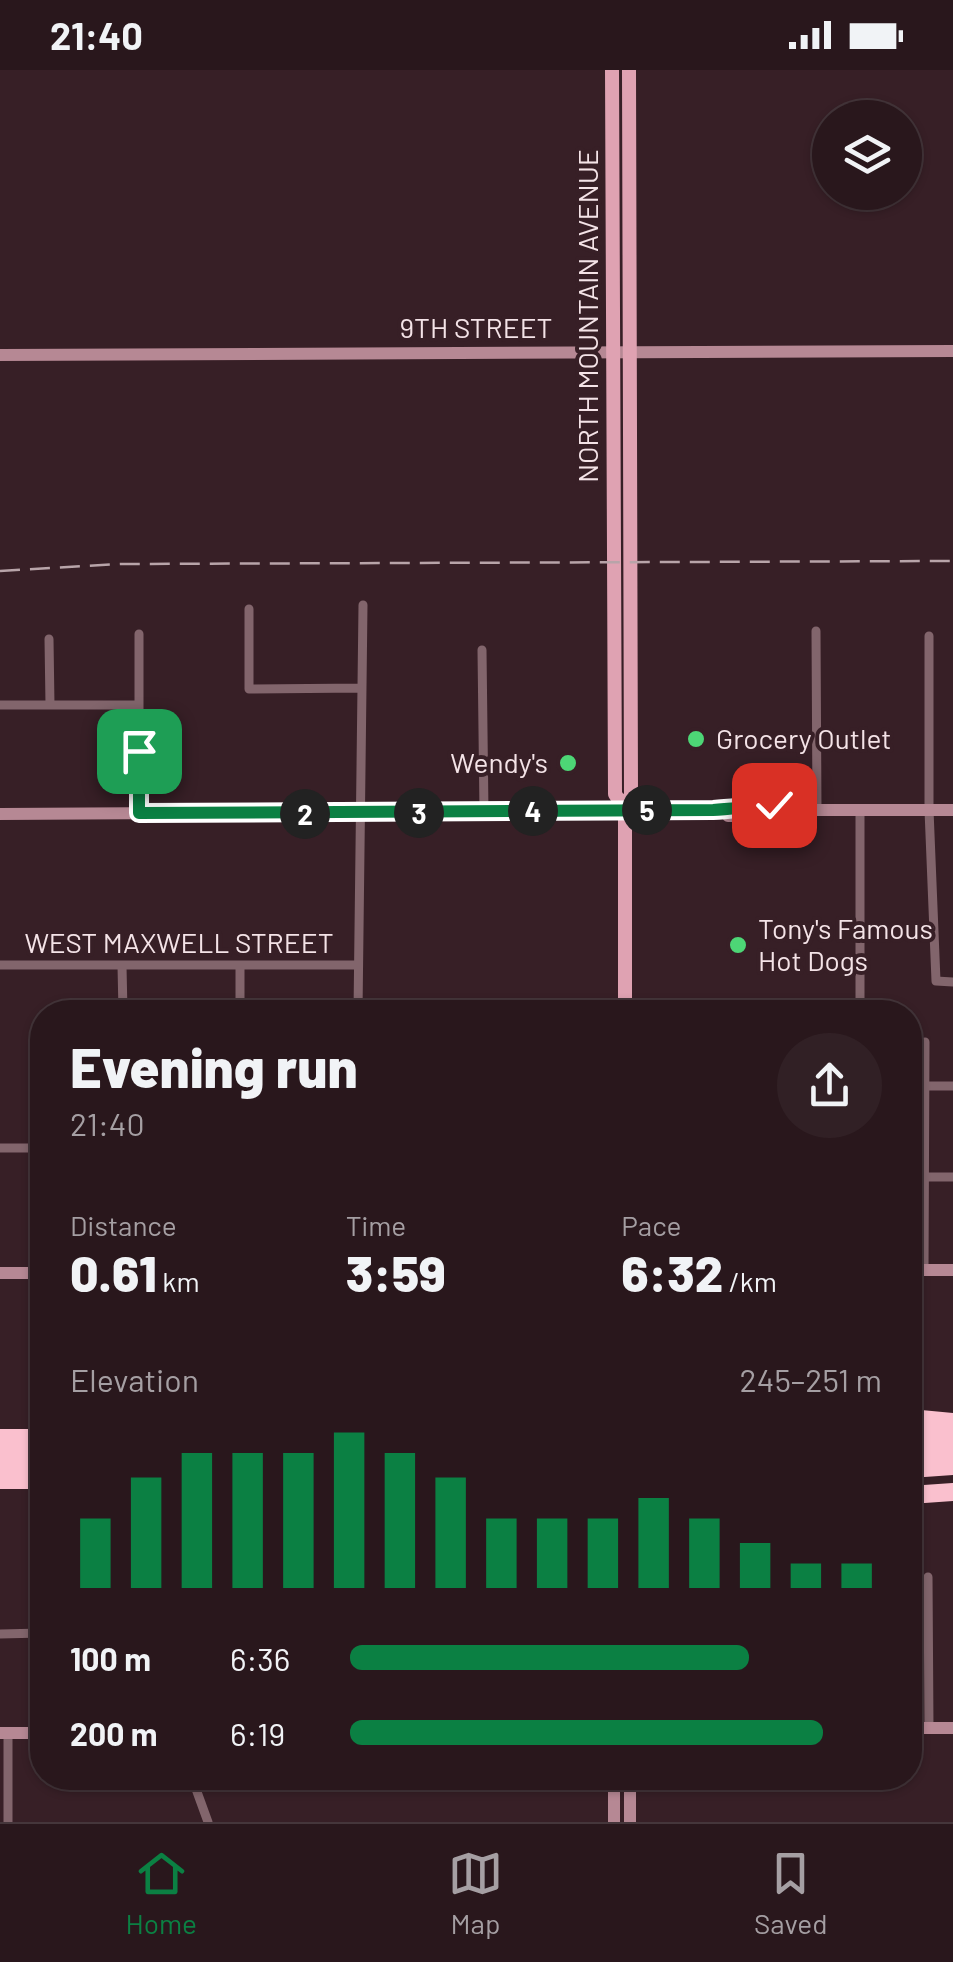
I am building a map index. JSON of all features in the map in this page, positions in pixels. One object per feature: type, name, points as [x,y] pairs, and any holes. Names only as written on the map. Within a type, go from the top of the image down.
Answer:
[{"type":"highway","points":[[922,1419],[953,1422]]},
{"type":"highway","points":[[922,1436],[953,1438]]},
{"type":"highway","points":[[0,1438],[30,1438]]},
{"type":"highway","points":[[922,1452],[953,1451]]},
{"type":"highway","points":[[0,1453],[30,1452]]},
{"type":"highway","points":[[922,1466],[953,1465]]},
{"type":"highway","points":[[0,1467],[30,1466]]},
{"type":"highway","points":[[922,1479],[953,1479]]},
{"type":"highway","points":[[0,1480],[30,1480]]},
{"type":"highway","points":[[922,1494],[953,1492]]},
{"type":"main road","name":"NORTH MOUNTAIN AVENUE","points":[[612,70],[622,266],[630,284],[631,688]]},
{"type":"main road","name":"NORTH MOUNTAIN AVENUE","points":[[614,589],[614,352],[629,101],[625,70]]},
{"type":"main road","points":[[613,413],[621,442],[621,461],[631,468]]},
{"type":"main road","points":[[614,467],[622,475],[622,516],[630,539]]},
{"type":"main road","points":[[614,589],[620,602],[622,683],[631,688],[631,794],[625,810],[625,1000]]},
{"type":"main road","points":[[614,589],[615,794],[625,810]]},
{"type":"main road","points":[[615,694],[622,702],[631,740]]},
{"type":"street","name":"9TH STREET","points":[[0,355],[953,351]]},
{"type":"street","points":[[358,1000],[362,605]]},
{"type":"street","points":[[249,609],[249,689],[362,688]]},
{"type":"street","points":[[816,631],[817,810]]},
{"type":"street","points":[[139,634],[139,813]]},
{"type":"street","points":[[929,636],[929,810],[936,982],[953,982]]},
{"type":"street","points":[[50,639],[50,705]]},
{"type":"street","points":[[482,650],[484,812]]},
{"type":"street","points":[[0,705],[139,704]]},
{"type":"street","points":[[0,814],[713,810],[720,816],[744,810],[774,816],[782,810],[953,810]]},
{"type":"street","points":[[860,810],[860,1000]]},
{"type":"street","name":"WEST MAXWELL STREET","points":[[0,965],[358,965]]},
{"type":"street","points":[[122,966],[123,1000]]},
{"type":"street","points":[[240,966],[240,1000]]},
{"type":"street","points":[[922,1211],[925,1042]]},
{"type":"street","points":[[925,1086],[953,1086]]},
{"type":"street","points":[[0,1148],[30,1148]]},
{"type":"street","points":[[925,1176],[953,1177]]},
{"type":"street","points":[[922,1270],[953,1270]]},
{"type":"street","points":[[0,1273],[30,1273]]},
{"type":"street","points":[[928,1577],[928,1728]]},
{"type":"street","points":[[0,1634],[30,1633]]},
{"type":"street","points":[[922,1728],[953,1728]]},
{"type":"street","points":[[8,1822],[4,1733],[30,1733]]},
{"type":"street","points":[[196,1790],[208,1822]]},
{"type":"street","points":[[614,1790],[614,1822]]},
{"type":"street","points":[[630,1790],[630,1822]]},
{"type":"railway","points":[[0,571],[120,564],[953,561]]},
{"type":"place","name":"Grocery Outlet","points":[[696,739]]},
{"type":"place","name":"Wendy's","points":[[568,763]]},
{"type":"place","name":"Tony's Famous Hot Dogs","points":[[738,945]]},
{"type":"route","points":[[139,751],[139,813],[733,810],[742,805],[774,805]]}]
